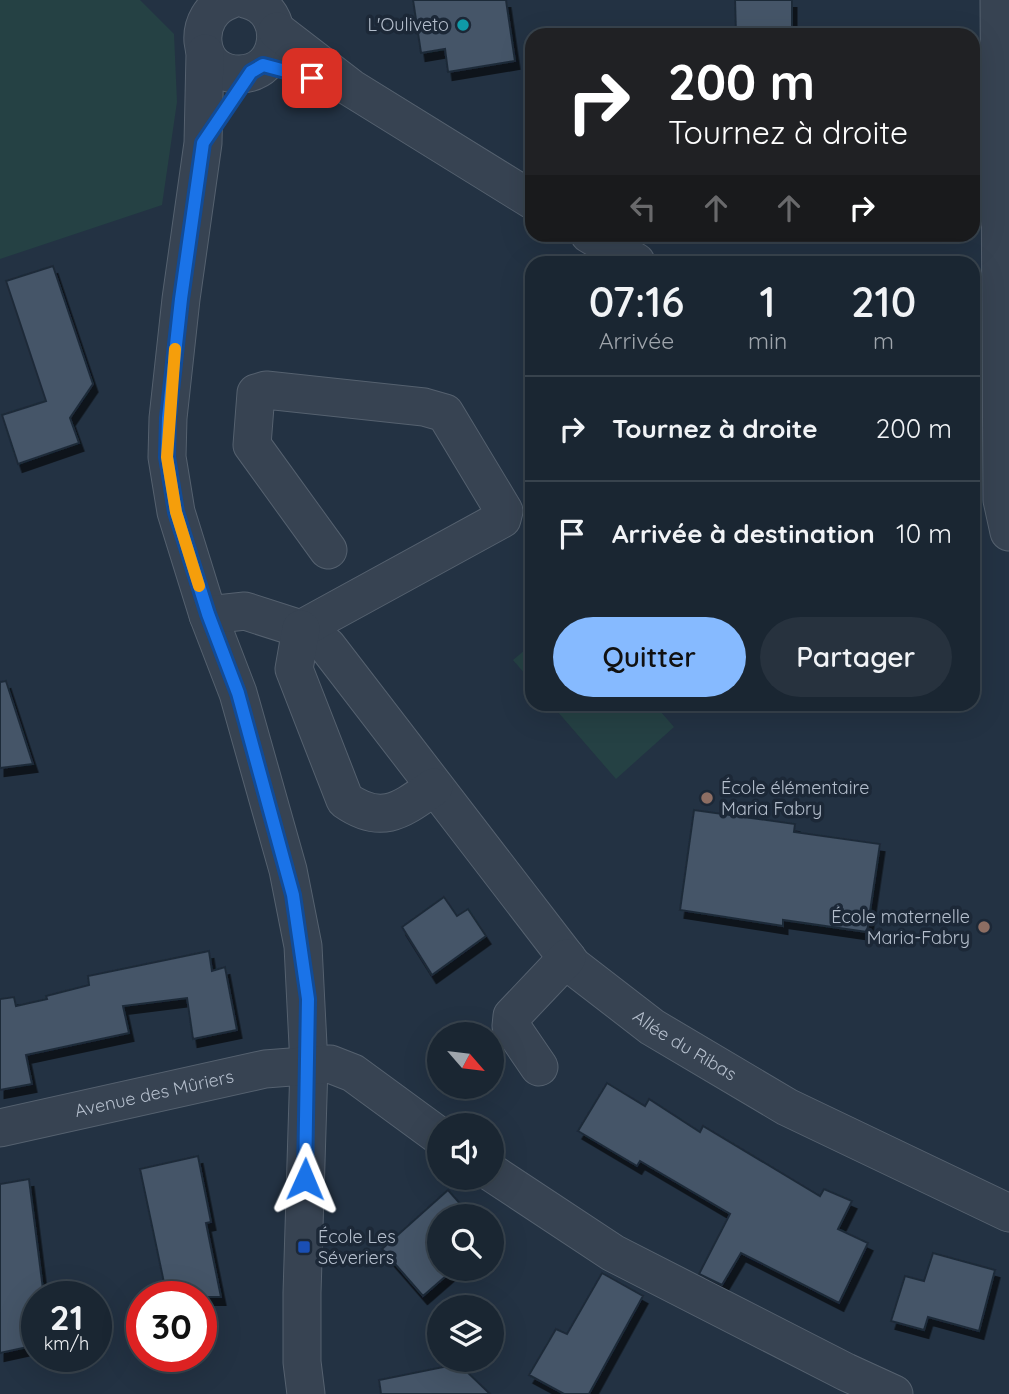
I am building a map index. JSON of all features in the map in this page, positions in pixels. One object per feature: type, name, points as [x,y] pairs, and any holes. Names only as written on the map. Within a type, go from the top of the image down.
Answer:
[{"type":"street","points":[[248,0],[265,9],[277,31],[351,88],[525,196]]},
{"type":"street","points":[[998,505],[999,0]]},
{"type":"street","points":[[208,19],[220,69],[241,74],[257,69],[351,88]]},
{"type":"street","points":[[208,19],[203,143],[181,299],[168,418],[167,457],[176,512],[208,614],[238,693],[288,870],[303,946],[309,1065],[302,1293],[302,1362],[306,1394]]},
{"type":"street","points":[[203,143],[276,44],[277,31]]},
{"type":"street","points":[[602,242],[626,256]]},
{"type":"street","points":[[328,550],[252,446],[256,393],[266,390],[424,407],[444,413],[504,511],[502,519],[301,629],[294,669],[345,800],[360,811],[386,815],[434,787]]},
{"type":"street","name":"Allée du Ribas","points":[[208,614],[245,611],[301,629],[327,646],[567,958],[652,1027],[776,1100],[1009,1213]]},
{"type":"street","points":[[539,1067],[511,1026],[512,1016],[567,958]]},
{"type":"street","points":[[309,1065],[330,1064],[353,1073],[427,1127]]},
{"type":"street","name":"Avenue des Mûriers","points":[[0,1128],[265,1069],[309,1065]]},
{"type":"street","points":[[504,1181],[613,1253],[894,1394]]},
{"type":"green space","points":[[0,0],[140,0],[174,34],[177,102],[162,205],[0,259]]},
{"type":"green space","points":[[525,650],[525,674],[513,660]]},
{"type":"green space","points":[[557,711],[660,711],[674,727],[616,779]]},
{"type":"building","name":"L'Ouliveto","points":[[413,0],[506,0],[515,61],[448,72],[445,49],[421,53]]},
{"type":"building","points":[[735,0],[792,0],[792,28],[736,28]]},
{"type":"building","points":[[53,266],[93,384],[70,418],[79,443],[18,464],[2,415],[46,401],[6,281]]},
{"type":"building","points":[[6,681],[33,764],[0,768],[0,682]]},
{"type":"building","points":[[694,810],[795,824],[794,832],[880,844],[867,932],[783,920],[783,926],[680,910]]},
{"type":"building","points":[[444,897],[457,916],[468,909],[486,936],[432,975],[402,927]]},
{"type":"building","points":[[209,951],[212,971],[225,967],[237,1030],[193,1039],[187,998],[123,1006],[129,1033],[26,1055],[32,1084],[0,1090],[0,999],[14,997],[16,1006],[47,999],[46,996],[89,985],[88,976]]},
{"type":"building","points":[[607,1083],[645,1106],[649,1099],[700,1132],[703,1126],[820,1196],[824,1189],[852,1201],[838,1229],[868,1243],[839,1303],[741,1253],[722,1285],[699,1274],[730,1214],[640,1161],[637,1166],[578,1131]]},
{"type":"building","points":[[198,1156],[211,1222],[206,1223],[221,1297],[217,1297],[217,1281],[164,1281],[140,1169]]},
{"type":"building","points":[[29,1179],[42,1281],[21,1281],[21,1348],[0,1353],[0,1184]]},
{"type":"building","points":[[448,1190],[460,1204],[432,1204]]},
{"type":"building","points":[[427,1209],[427,1281],[440,1281],[423,1296],[382,1249]]},
{"type":"building","points":[[933,1253],[995,1270],[979,1331],[928,1317],[924,1330],[891,1321],[905,1276],[924,1281]]},
{"type":"building","points":[[602,1273],[643,1296],[589,1394],[564,1394],[529,1375],[556,1329],[567,1334]]},
{"type":"building","points":[[427,1370],[467,1372],[490,1394],[381,1394],[379,1380]]},
{"type":"slow traffic","points":[[175,349],[167,457],[176,512],[199,586]]},
{"type":"place","name":"L'Ouliveto","points":[[463,25]]},
{"type":"place","name":"École élémentaire Maria Fabry","points":[[707,798]]},
{"type":"place","name":"École maternelle Maria-Fabry","points":[[984,927]]},
{"type":"place","name":"École Les Séveriers","points":[[304,1247]]},
{"type":"route","points":[[305,1179],[309,1065],[308,999],[303,946],[288,870],[238,693],[208,614],[176,512],[167,457],[168,418],[181,299],[203,143],[251,72],[263,65],[312,78]]}]
